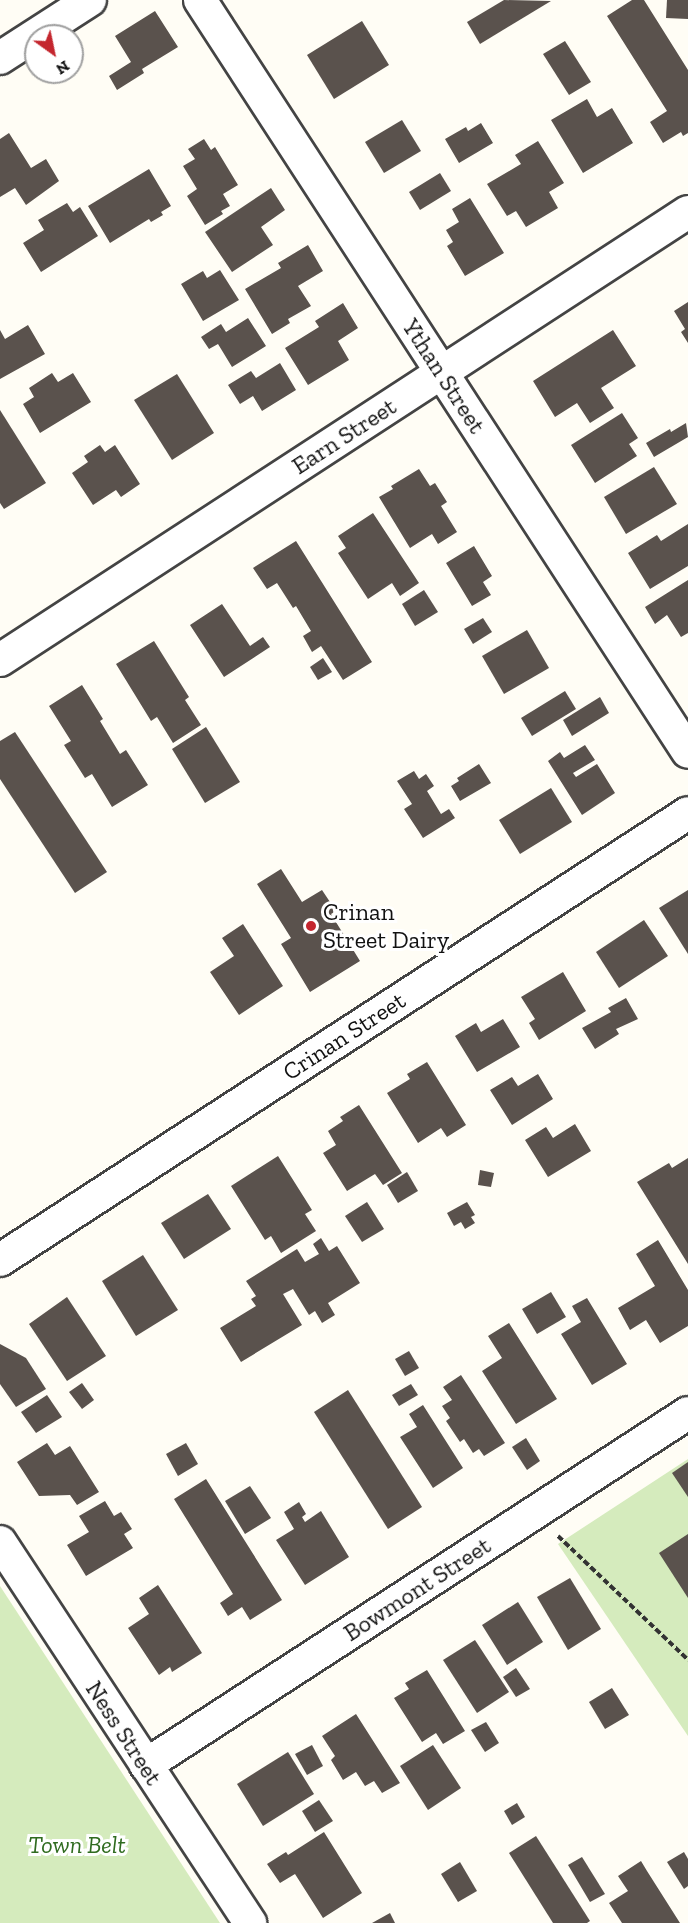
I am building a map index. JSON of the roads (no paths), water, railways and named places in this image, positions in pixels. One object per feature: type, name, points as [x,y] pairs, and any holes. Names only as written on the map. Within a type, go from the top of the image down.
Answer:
[{"type":"street","points":[[0,58],[90,0]]},
{"type":"street","name":"Ythan Street","points":[[200,0],[688,752]]},
{"type":"street","name":"Earn Street","points":[[0,660],[688,212]]},
{"type":"street","name":"Crinan Street","points":[[0,1260],[688,813]]},
{"type":"street","name":"Bowmont Street","points":[[146,1765],[688,1413]]},
{"type":"street","name":"Ness Street","points":[[0,1542],[250,1923]]},
{"type":"place","name":"Crinan Street Dairy","points":[[311,926]]},
{"type":"park label","name":"Town Belt","points":[[77,1845]]}]
